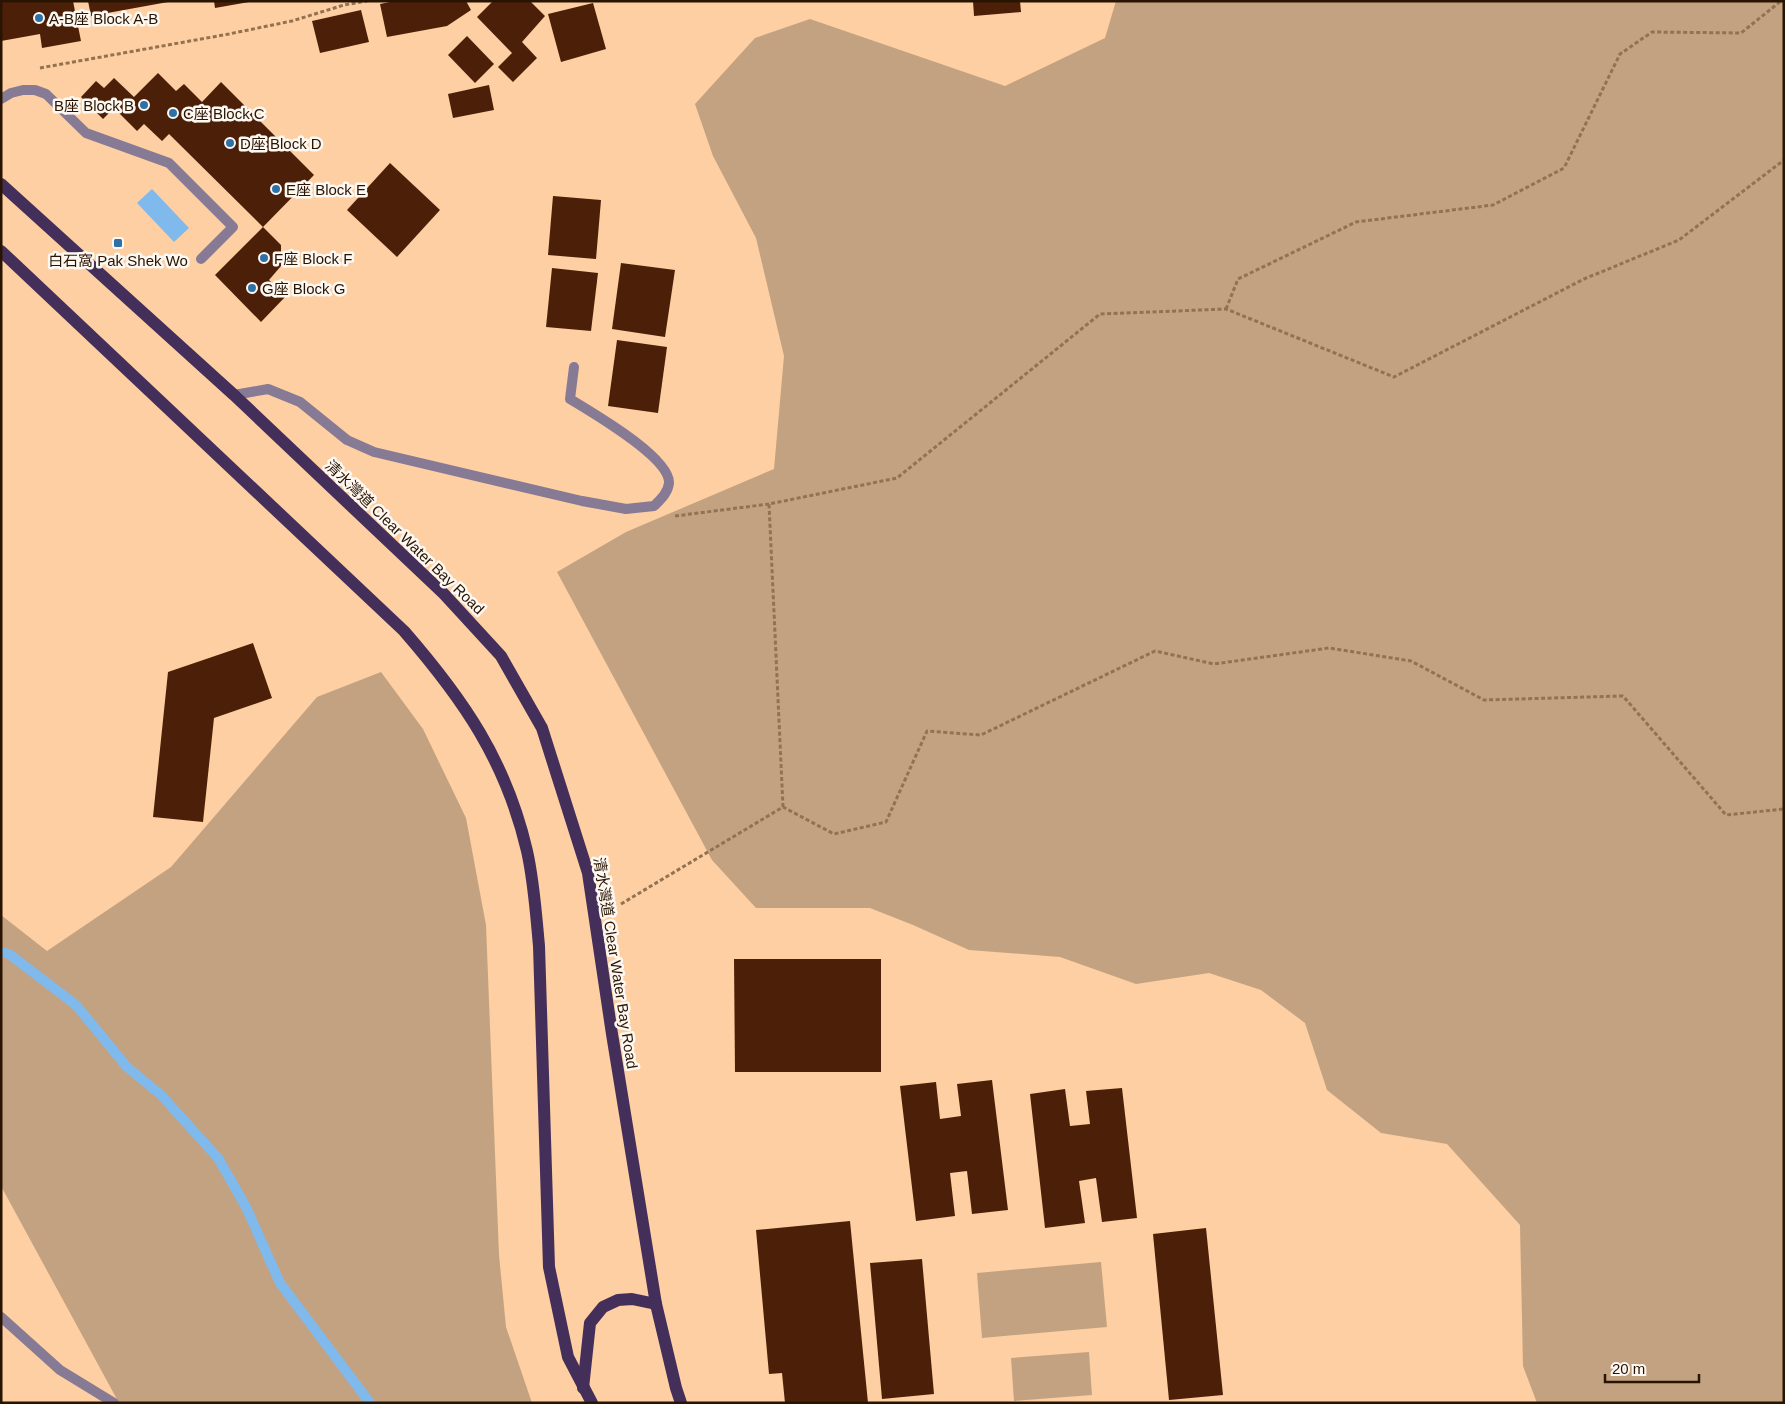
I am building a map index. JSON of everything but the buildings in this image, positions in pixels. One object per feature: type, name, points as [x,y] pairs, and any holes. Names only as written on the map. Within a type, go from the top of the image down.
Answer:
[{"type":"main road","name":"清水灣道 Clear Water Bay Road","points":[[1,184],[234,396],[444,594],[501,656],[542,728],[588,873],[656,1304],[681,1403]]},
{"type":"main road","points":[[1,252],[404,631],[457,696],[491,752],[516,812],[527,852],[535,896],[539,946],[549,1267],[568,1357],[592,1403]]},
{"type":"main road","points":[[583,1388],[590,1323],[603,1307],[618,1300],[632,1298],[656,1304]]},
{"type":"street","points":[[1,99],[11,93],[23,90],[35,90],[46,94],[86,133],[168,163],[232,227],[201,259]]},
{"type":"street","points":[[234,396],[268,389],[292,398],[300,402],[347,440],[374,452],[582,501],[626,509],[654,506],[666,492],[669,483],[665,471],[653,457],[633,441],[570,399],[574,367]]},
{"type":"street","points":[[1,1317],[60,1370],[114,1403]]},
{"type":"path","points":[[38,68],[230,34],[292,21],[344,5],[367,1]]},
{"type":"path","points":[[1226,309],[1238,279],[1356,222],[1493,205],[1564,168],[1620,54],[1652,32],[1742,33],[1781,1]]},
{"type":"path","points":[[672,516],[769,504],[897,478],[1100,314],[1226,309],[1394,377],[1584,280],[1679,240],[1784,160]]},
{"type":"path","points":[[769,504],[783,807]]},
{"type":"path","points":[[783,807],[834,834],[886,822],[927,731],[981,735],[1155,651],[1214,664],[1330,648],[1411,661],[1484,700],[1623,696],[1726,814],[1784,809]]},
{"type":"path","points":[[621,904],[783,807]]},
{"type":"shaded area","points":[[1116,1],[1784,1],[1784,1403],[1537,1403],[1523,1366],[1520,1225],[1447,1144],[1381,1133],[1327,1090],[1305,1023],[1261,990],[1209,973],[1136,984],[1060,957],[969,950],[870,908],[756,908],[712,860],[557,572],[626,532],[774,469],[784,356],[756,238],[713,156],[695,104],[755,38],[810,19],[1005,86],[1105,38]]},
{"type":"shaded area","points":[[381,672],[423,729],[466,818],[486,925],[499,1255],[506,1327],[532,1403],[119,1403],[1,1186],[1,915],[47,951],[171,867],[317,697]]},
{"type":"shaded area","points":[[1101,1262],[1107,1327],[982,1338],[977,1273]]},
{"type":"shaded area","points":[[1089,1352],[1092,1395],[1014,1401],[1011,1358]]},
{"type":"water","points":[[152,189],[189,228],[174,242],[137,203]]},
{"type":"waterway","points":[[1,952],[9,954],[76,1005],[127,1067],[161,1095],[218,1158],[246,1207],[280,1283],[370,1403]]},
{"type":"place","name":"A-B座 Block A-B","points":[[39,18]]},
{"type":"place","name":"B座 Block B","points":[[144,105]]},
{"type":"place","name":"C座 Block C","points":[[173,113]]},
{"type":"place","name":"D座 Block D","points":[[230,143]]},
{"type":"place","name":"E座 Block E","points":[[276,189]]},
{"type":"place","name":"白石窩 Pak Shek Wo","points":[[118,243]]},
{"type":"place","name":"F座 Block F","points":[[264,258]]},
{"type":"place","name":"G座 Block G","points":[[252,288]]}]
